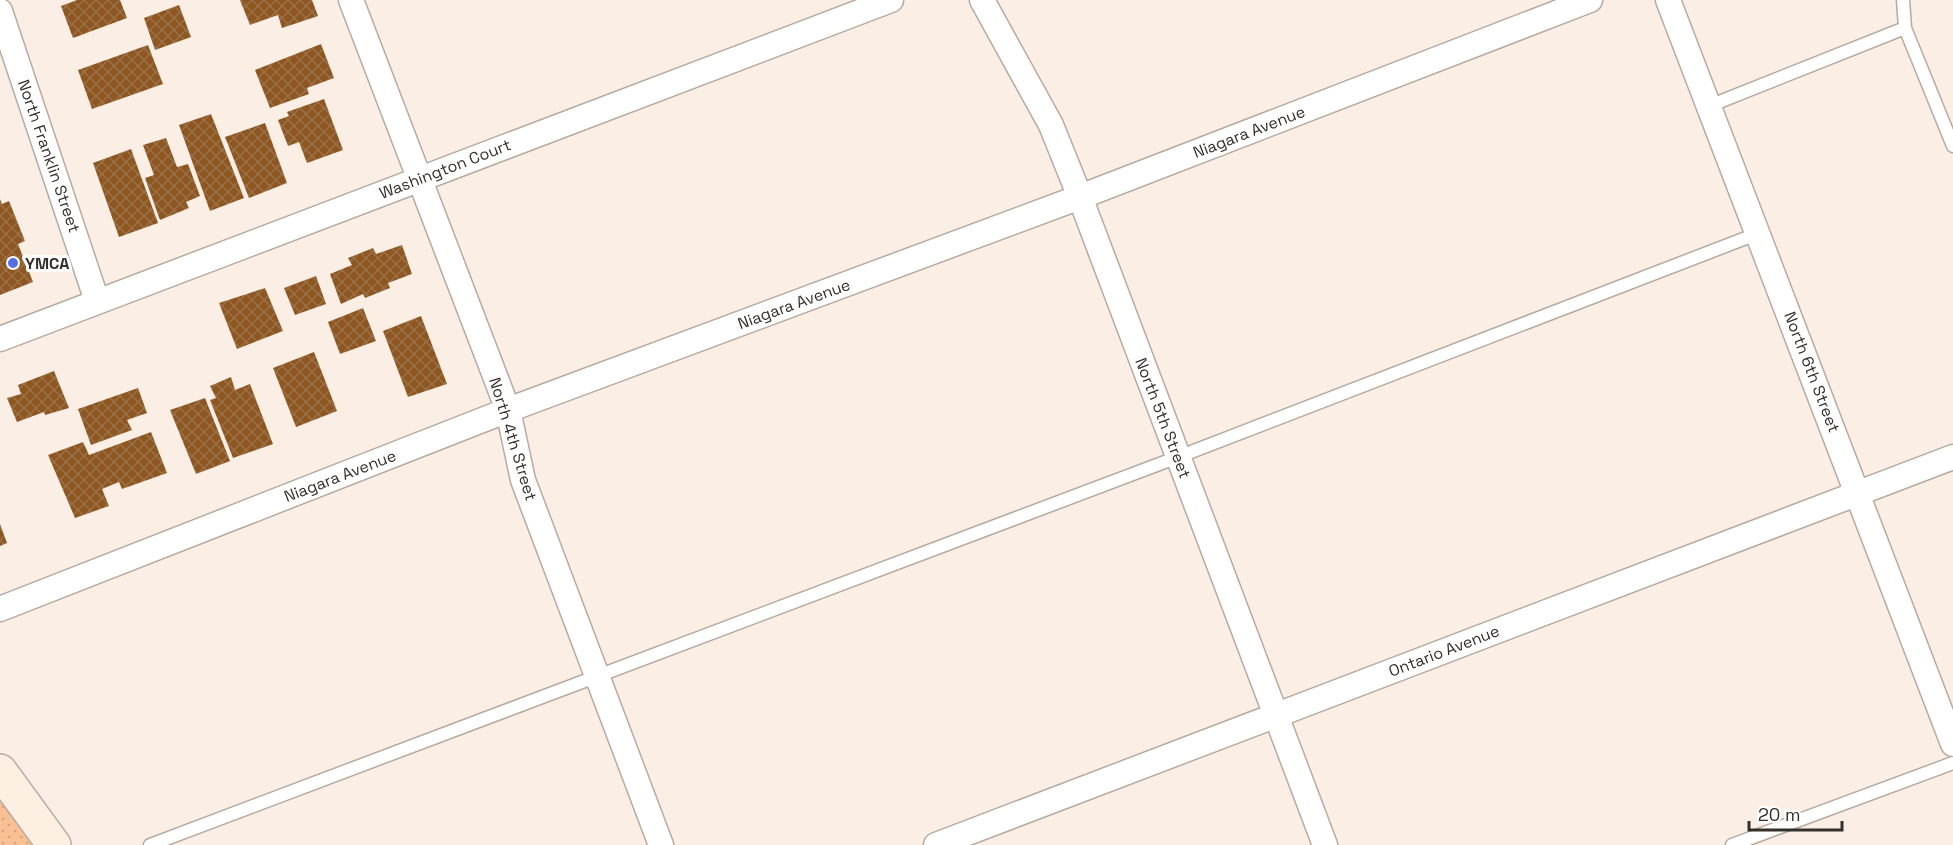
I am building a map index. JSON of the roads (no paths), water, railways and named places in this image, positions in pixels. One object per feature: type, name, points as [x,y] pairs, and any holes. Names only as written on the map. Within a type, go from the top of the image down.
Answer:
[{"type":"street","name":"North 4th Street","points":[[351,0],[508,410],[523,480],[662,845]]},
{"type":"street","name":"Washington Court","points":[[0,339],[891,0]]},
{"type":"street","name":"North 5th Street","points":[[982,0],[1051,125],[1325,845]]},
{"type":"street","name":"Niagara Avenue","points":[[0,609],[508,410],[1080,197],[1590,0]]},
{"type":"street","name":"North 6th Street","points":[[1668,0],[1953,744]]},
{"type":"street","name":"North Franklin Street","points":[[0,10],[97,301]]},
{"type":"street","name":"Ontario Avenue","points":[[936,845],[1953,457]]},
{"type":"street","points":[[0,771],[54,845]]},
{"type":"lane","points":[[1903,0],[1905,28],[1953,146]]},
{"type":"lane","points":[[1709,106],[1905,28]]},
{"type":"lane","points":[[150,845],[1178,457],[1759,233]]},
{"type":"lane","points":[[1732,845],[1953,763]]},
{"type":"place","name":"YMCA","points":[[13,263]]}]
